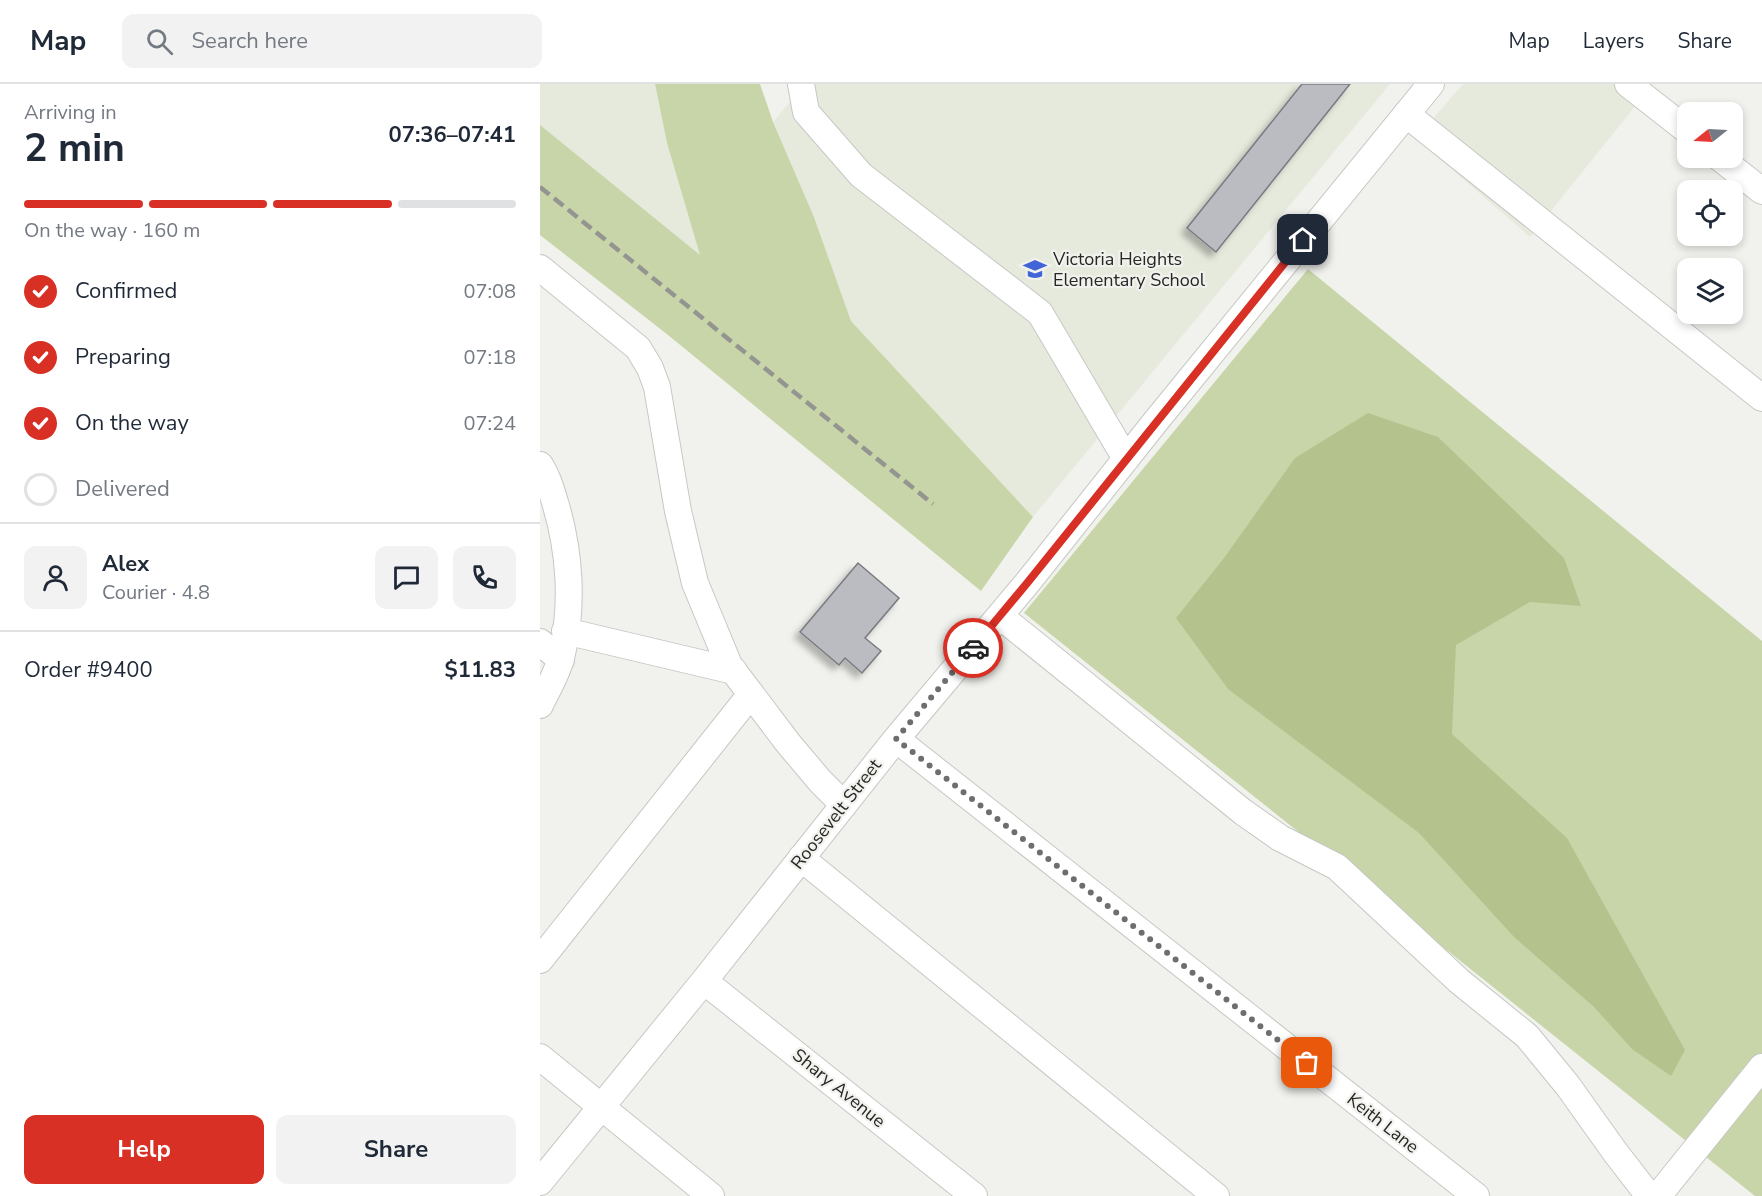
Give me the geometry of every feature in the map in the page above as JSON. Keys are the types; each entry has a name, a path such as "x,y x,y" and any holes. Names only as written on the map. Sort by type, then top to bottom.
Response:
{"street":[{"path":"801,84 806,112 861,175 1040,313 1126,459"},
{"name":"Roosevelt Street","path":"540,1182 704,981 896,739 1000,616 1431,84"},
{"path":"1628,84 1677,122"},
{"path":"1406,114 1762,398"},
{"path":"1733,168 1762,191"},
{"path":"540,268 638,348 650,368 657,387 678,511 695,583 729,665 814,773 844,804"},
{"path":"540,465 547,475 561,521 567,555 568,610 561,660 540,705"},
{"path":"1000,616 1243,812 1280,838 1338,867 1459,981 1527,1036 1568,1086 1649,1196"},
{"path":"565,631 734,671"},
{"path":"540,642 561,660"},
{"path":"540,960 751,694"},
{"name":"Keith Lane","path":"896,739 1476,1196"},
{"path":"801,858 1216,1196"},
{"name":"Shary Avenue","path":"704,981 974,1196"},
{"path":"540,1057 711,1196"},
{"path":"1658,1196 1762,1067"}],"shaded area":[{"path":"540,84 655,84 667,143 701,256 540,128"},
{"name":"Victoria Heights Elementary School","path":"805,84 1390,84 1033,517 851,321 814,217 773,122"},
{"path":"1463,84 1653,84 1530,237 1416,138"}],"green space":[{"path":"655,84 760,84 773,122 814,217 851,321 1033,517 981,591 668,335 540,235 540,125 700,255 667,143"},
{"path":"1308,269 1762,641 1762,1196 1755,1196 1024,613"},
{"path":"1368,413 1438,437 1564,558 1581,606 1530,602 1456,645 1452,734 1567,838 1685,1050 1671,1076 1632,1049 1594,1007 1515,938 1419,833 1228,689 1176,618 1224,558 1295,458"}],"building":[{"path":"1302,84 1350,84 1216,252 1187,228"},
{"path":"858,563 899,598 865,638 881,651 862,673 845,658 839,665 800,632"}],"railway":[{"path":"540,187 933,504"}],"way so far":[{"path":"973,648 896,739 1307,1063"}],"place":[{"name":"Victoria Heights Elementary School","path":"1035,269"}],"route":[{"path":"973,648 1303,240"}]}
